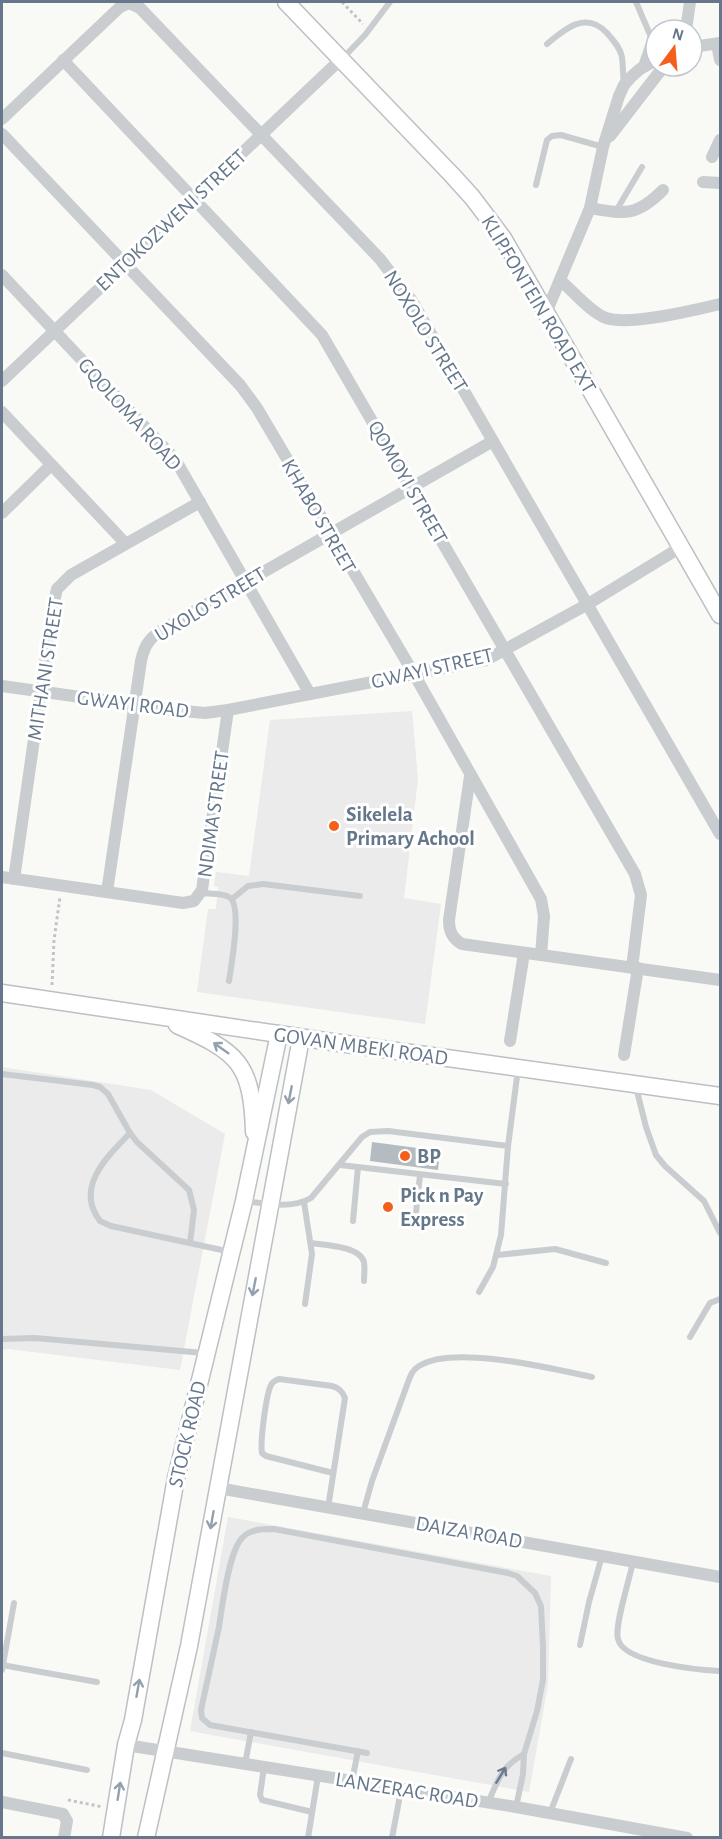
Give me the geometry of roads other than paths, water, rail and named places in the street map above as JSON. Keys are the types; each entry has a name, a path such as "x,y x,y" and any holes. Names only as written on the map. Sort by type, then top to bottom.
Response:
{"main road":[{"name":"KLIPFONTEIN ROAD EXT","path":"286,2 472,197 503,238 720,615"},
{"name":"GOVAN MBEKI ROAD","path":"2,993 301,1038 720,1096"},
{"path":"157,1016 204,1036 222,1047 241,1066 251,1096 254,1158"},
{"name":"STOCK ROAD","path":"111,1838 176,1478 254,1158 279,1034"},
{"name":"STOCK ROAD","path":"146,1838 189,1646 301,1038"}],"street":[{"path":"688,18 690,2"},
{"name":"NOXOLO STREET","path":"2,119 120,7 129,3 134,4 380,259 412,301 720,834"},
{"path":"704,46 719,44 720,60"},
{"name":"ENTOKOZWENI STREET","path":"2,381 341,59"},
{"name":"QOMOYI STREET","path":"63,60 322,335 635,874 641,895 624,1055"},
{"path":"546,313 590,208 603,147 624,85 644,67"},
{"path":"603,147 655,78"},
{"name":"KHABO STREET","path":"2,134 244,391 256,408 414,674 543,904 541,955"},
{"path":"712,157 720,140"},
{"path":"703,182 720,183"},
{"path":"590,208 615,212 639,210 663,190"},
{"name":"GQOLOMA ROAD","path":"2,275 175,459 310,694"},
{"path":"560,280 598,314 606,318 634,319 691,311 720,304"},
{"path":"2,412 125,543"},
{"name":"UXOLO STREET","path":"106,892 143,652 150,639 160,631 493,441"},
{"path":"2,513 51,465"},
{"name":"MITHANI STREET","path":"8,878 57,589 71,575 200,502"},
{"name":"GWAYI STREET","path":"228,710 486,660 588,604 681,547"},
{"name":"GWAYI ROAD","path":"2,686 194,712 228,710"},
{"name":"NDIMA STREET","path":"8,878 183,903 194,901 201,893 228,710"},
{"path":"470,776 449,920 451,934 456,941 462,944 720,980"},
{"path":"510,1041 524,952"},
{"name":"DAIZA ROAD","path":"218,1488 720,1577"},
{"name":"LANZERAC ROAD","path":"126,1745 516,1807 687,1838"},
{"path":"2,1802 63,1814 67,1821 64,1838"}],"lane":[{"path":"341,59 369,30 390,2"},
{"path":"636,2 651,37 640,69"},
{"path":"547,44 583,22 594,23 619,49 624,85"},
{"path":"536,185 548,140 552,135 561,135 603,147"},
{"path":"615,212 642,168"},
{"path":"232,899 248,886 263,884 360,896"},
{"path":"201,893 228,897 232,899 236,909 229,981"},
{"path":"479,1292 493,1267 501,1235 508,1146 518,1069"},
{"path":"2,1074 100,1087 108,1094 130,1133 154,1159 189,1190 194,1210 190,1243"},
{"path":"635,1084 656,1155 704,1201 720,1233"},
{"path":"244,1201 269,1204 304,1202 316,1194 362,1137 370,1132 508,1146"},
{"path":"130,1133 95,1172 92,1196 96,1216 100,1221 111,1226 232,1252"},
{"path":"340,1165 506,1184"},
{"path":"353,1221 358,1167"},
{"path":"415,1222 420,1174"},
{"path":"304,1202 312,1265 305,1304"},
{"path":"311,1243 346,1248 356,1252 364,1262 364,1281"},
{"path":"497,1255 555,1249 566,1250 606,1263"},
{"path":"690,1337 710,1303 720,1299"},
{"path":"2,1339 35,1338 206,1354"},
{"path":"363,1514 372,1481 407,1384 412,1372 418,1366 426,1362 446,1359 483,1357 532,1364 592,1377"},
{"path":"328,1508 345,1398 343,1393 339,1388 332,1386 279,1379 275,1381 270,1389 261,1440 262,1453 266,1456 333,1473"},
{"path":"367,1753 207,1723 202,1718 201,1710 226,1582 236,1547 241,1538 247,1534 263,1529 274,1529 508,1573 517,1576 535,1593 541,1606 543,1680 537,1711 524,1754 523,1774 516,1807"},
{"path":"580,1645 602,1556"},
{"path":"633,1561 617,1636 618,1642 631,1654 639,1657 686,1668 720,1671"},
{"path":"14,1603 2,1667 97,1682"},
{"path":"245,1764 251,1732"},
{"path":"352,1781 358,1751"},
{"path":"2,1753 87,1770"},
{"path":"488,1803 510,1762 524,1754"},
{"path":"550,1814 571,1759"},
{"path":"264,1767 260,1794 262,1800 312,1812"},
{"path":"308,1838 318,1776"},
{"path":"392,1838 401,1790"}],"place":[{"name":"Sikelela Primary Achool","path":"334,826"},
{"name":"BP","path":"405,1156"},
{"name":"Pick n Pay Express","path":"388,1207"}]}
